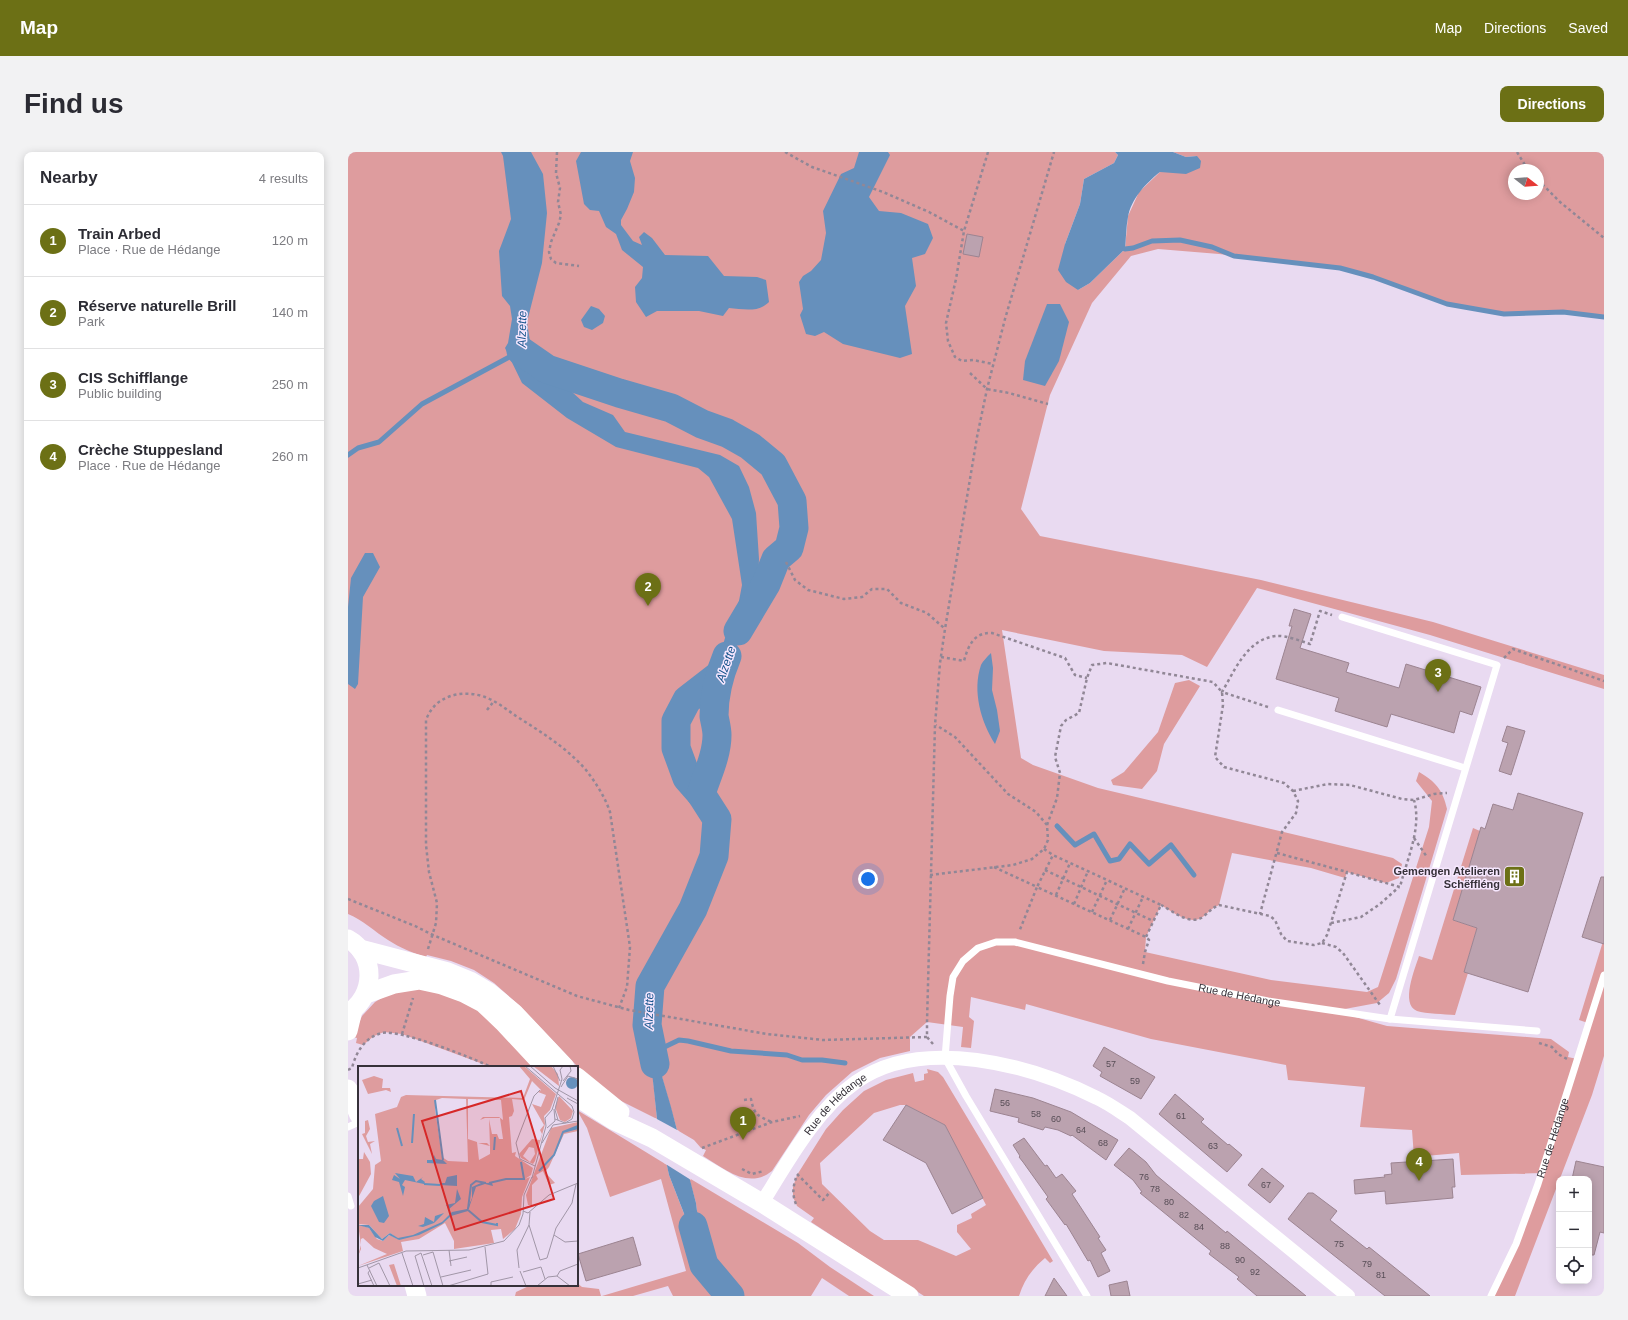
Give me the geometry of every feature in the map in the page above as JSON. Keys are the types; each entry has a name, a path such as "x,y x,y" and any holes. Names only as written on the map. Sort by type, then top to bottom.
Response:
{"main road":[{"path":"348,1032 351,1012 361,1002 366,994 369,982 369,971 366,959 354,944"},
{"path":"354,944 448,972 470,981 490,993 514,1013 564,1066"},
{"path":"366,994 394,984 419,980 442,985 464,993 483,1003 544,1066"},
{"path":"578,1078 652,1138"},
{"path":"348,1090 358,1113"},
{"path":"578,1098 613,1120 652,1138 701,1157 762,1203 909,1296"},
{"path":"852,1260 900,1296"},
{"path":"414,1286 417,1296"}],"street":[{"name":"Rue de Hédange","path":"762,1203 817,1119 833,1101 857,1081 884,1067 905,1062 945,1058 987,1061 1022,1069 1060,1081 1098,1098 1130,1118 1348,1296"}],"lane":[{"path":"1342,617 1497,665 1457,793 1390,1019"},
{"path":"1278,710 1465,768"},
{"name":"Rue de Hédange","path":"945,1058 953,977 963,961 978,948 996,942 1015,942 1143,975 1268,1002 1390,1019 1537,1031"},
{"name":"Rue de Hédange","path":"1491,1296 1516,1244 1538,1184 1604,975"},
{"path":"945,1058 966,1096 1087,1296"},
{"path":"348,1127 358,1122"},
{"path":"348,1196 351,1206"}],"path":[{"path":"557,152 556,173 560,188 558,202 561,215 549,252 551,259 556,263 579,266"},
{"path":"785,152 812,167 883,192 929,212 964,231"},
{"path":"988,152 964,231 956,279 946,323 948,341 955,357 962,361 973,360 993,364"},
{"path":"348,899 415,926 433,936 577,996 619,1008 690,1022 766,1034 824,1040 927,1037 930,874 936,725 941,658 945,629 977,437 987,390 993,364 1054,152"},
{"path":"1516,152 1524,164"},
{"path":"1544,186 1560,202 1604,238"},
{"path":"970,373 987,390 1009,393 1048,404"},
{"path":"786,562 796,580 808,590 844,600 862,597 872,589 887,589 901,603 927,614 945,629"},
{"path":"1260,914 1282,832 1296,813 1298,801 1293,791 1284,783 1224,767 1215,757 1223,705 1222,692 1251,646 1267,638 1277,636 1310,644 1320,611 1342,617"},
{"path":"941,658 964,661 968,647 973,640 986,632 992,632 1065,658 1075,675 1087,678"},
{"path":"1497,665 1513,649 1604,681"},
{"path":"930,874 1014,864 1032,859 1044,849 1048,840 1047,825 1058,792 1060,773 1055,757 1061,726 1066,720 1079,713 1087,678 1092,665 1107,663 1213,682 1222,692 1278,710"},
{"path":"433,936 436,923 437,903 429,872 426,845 426,720 433,706 445,698 471,694 486,697 494,701 562,747 586,770 606,798 610,812 630,947 627,987 619,1008"},
{"path":"487,710 494,701"},
{"path":"936,725 954,737 1008,794 1036,812 1047,825"},
{"path":"1293,791 1328,784 1350,785 1402,799 1414,800 1434,794 1457,793"},
{"path":"1331,923 1361,917 1380,904 1400,887 1417,824 1417,812 1414,800"},
{"path":"1414,838 1435,868"},
{"path":"1044,849 1053,855 1161,905 1187,919 1194,921 1199,920 1213,907 1219,905 1270,916 1275,920 1281,934 1288,941 1314,945 1322,942 1327,935 1347,872"},
{"path":"1277,853 1400,887"},
{"path":"1015,942 1037,887 1053,855"},
{"path":"1056,895 1070,863"},
{"path":"992,866 1146,937 1149,940 1145,952 1143,975"},
{"path":"1045,870 1153,921"},
{"path":"1074,904 1088,871"},
{"path":"1092,912 1106,880"},
{"path":"1110,921 1125,888"},
{"path":"1128,929 1143,897"},
{"path":"1146,937 1161,905"},
{"path":"1322,942 1336,947 1343,953 1390,1019"},
{"path":"348,1070 352,1068 356,1055 363,1045 374,1036 384,1032 402,1034 489,1066"},
{"path":"744,1100 751,1099 753,1109 759,1117 772,1122"},
{"path":"701,1157 701,1148 772,1122 809,1115 817,1119"},
{"path":"736,1167 752,1174 767,1170 778,1161 798,1175 823,1200 830,1192"},
{"path":"797,1206 793,1197 793,1192 801,1169"}],"shaded area":[{"path":"348,152 1115,152 1118,155 1114,163 1084,179 1080,204 1065,244 1078,290 1090,283 1125,249 1128,216 1139,192 1160,172 1171,172 1197,156 1186,157 1173,152 1604,152 1604,317 1563,312 1504,314 1447,304 1373,277 1340,268 1219,254 1158,249 1131,256 1092,303 1050,395 1021,509 1040,536 1261,580 1433,622 1604,675 1604,689 1430,635 1257,588 1207,667 1182,655 1104,651 1002,630 1021,758 1033,765 1098,788 1393,858 1402,864 1399,878 1386,883 1347,872 1345,878 1311,868 1232,853 1219,905 1199,919 1193,920 1182,917 1161,905 1146,937 1145,952 1271,980 1367,992 1378,987 1429,827 1432,801 1416,781 1419,772 1430,779 1438,787 1441,791 1447,809 1396,979 1389,993 1377,1003 1334,1011 1387,1026 1551,1039 1569,1052 1568,1057 1577,1059 1588,1023 1579,1020 1604,938 1604,1056 1592,1095 1561,1176 1556,1176 1556,1189 1515,1296 1491,1296 1542,1173 1461,1175 1459,1153 1414,1157 1412,1130 1360,1127 1365,1087 1288,1080 1286,1065 1151,1039 1026,1004 1025,1010 971,997 969,1017 974,1021 971,1048 961,1047 963,1027 927,1022 910,1037 910,1051 880,1058 852,1072 826,1095 809,1115 772,1171 763,1176 745,1178 737,1176 703,1156 706,1150 701,1148 694,1140 677,1130 648,1028 657,1119 615,1098 576,1065 520,1006 494,983 474,970 451,961 427,955 426,957 411,952 383,937 359,919 348,914"},
{"path":"1189,680 1200,686 1164,744 1157,771 1142,789 1113,785 1111,780 1124,772 1158,732 1175,683"},
{"path":"1473,828 1480,831 1453,920 1477,928 1464,972 1468,973 1455,1015 1417,1011 1412,1007 1409,994 1415,969 1419,956 1432,960"},
{"path":"417,985 481,1009 539,1066 488,1066 402,1034 384,1032 374,1036 363,1045 356,1043 357,1038 353,1037 362,1016 375,1002 395,990"},
{"path":"927,1069 938,1072 943,1077 1053,1261 1050,1263 1045,1258 1036,1266 1026,1280 1019,1296 924,1296 811,1222 814,1218 797,1206 793,1197 793,1187 797,1175 826,1129 843,1110 864,1091 886,1080 913,1073 915,1082 924,1080 924,1074 928,1073","holes":["900,1105 906,1105 945,1125 986,1205 971,1214 972,1218 957,1225 957,1232 971,1249 956,1256 918,1240 884,1240 870,1231 822,1184 820,1163 874,1113"]},
{"path":"578,1111 667,1165 669,1175 703,1263 696,1203 689,1178 798,1243 830,1267 874,1296 849,1296 822,1278 811,1296 673,1296 668,1286 633,1296 602,1296 686,1271 661,1179 610,1197 587,1128"},
{"path":"578,1284 582,1287 599,1289 601,1296 515,1296 516,1292 529,1286 578,1286"}],"water":[{"path":"501,152 531,152 543,174 547,213 542,263 527,322 531,348 547,369 583,402 613,415 625,432 720,455 739,466 749,487 756,513 759,559 758,583 750,612 737,642 736,653 717,694 687,700 715,672 725,638 735,622 742,585 732,519 709,477 698,468 616,447 567,418 522,383 505,348 508,343 512,319 510,306 502,296 499,251 511,219 503,156"},
{"path":"581,152 633,152 630,161 635,178 634,192 621,220 621,225 633,241 642,245 639,237 644,232 652,238 665,255 708,256 724,276 757,277 766,280 769,302 760,308 755,309 729,308 723,316 699,311 657,311 646,317 636,302 635,287 642,278 643,267 622,250 616,234 606,227 599,211 590,210 584,204 576,161"},
{"path":"859,152 888,152 890,155 869,197 879,211 901,213 928,224 933,238 925,254 912,258 916,286 905,306 912,354 900,358 843,344 824,332 815,336 806,334 800,315 803,309 799,282 803,276 811,271 821,260 826,233 823,211 841,174 854,168"},
{"path":"1115,152 1173,152 1186,157 1197,156 1201,161 1200,168 1186,174 1160,172 1150,181 1132,204 1128,217 1125,249 1090,283 1078,290 1066,282 1058,270 1065,244 1080,204 1084,179 1114,163 1118,155"},
{"path":"1047,304 1060,304 1069,322 1059,361 1045,386 1023,380 1025,361"},
{"path":"591,306 599,309 605,316 603,323 592,330 584,327 581,320"},
{"path":"365,553 373,553 380,567 363,597 358,684 355,689 348,684 348,607 351,578"},
{"path":"991,653 993,668 992,690 1000,731 995,744 982,716 979,706 977,685 981,665"},
{"path":"647,1025 671,1107 696,1203 704,1265 669,1175 657,1119"}],"pier":[{"path":"655,1118 679,1131 691,1180 664,1163"}],"building":[{"path":"967,234 983,237 979,257 963,254"},
{"path":"1294,609 1311,614 1300,648 1349,663 1346,672 1399,688 1406,664 1481,687 1472,715 1460,711 1454,733 1391,714 1387,727 1335,711 1339,698 1276,679 1292,626 1289,626"},
{"path":"1507,726 1525,731 1511,775 1499,771 1508,743 1502,741"},
{"name":"Gemengen Atelieren Schëffléng","path":"1518,793 1583,813 1528,992 1464,972 1477,928 1453,920 1481,827 1485,829 1493,804 1513,810"},
{"path":"1601,877 1604,877 1604,944 1582,937"},
{"path":"1104,1047 1155,1077 1141,1099 1100,1076 1102,1072 1093,1066"},
{"path":"995,1089 1033,1098 1071,1112 1118,1140 1106,1160 1072,1135 1071,1136 1058,1130 1045,1127 1043,1130 1018,1122 1019,1118 990,1111"},
{"path":"1175,1094 1204,1119 1201,1122 1242,1155 1227,1172 1159,1114"},
{"path":"906,1105 945,1125 983,1198 952,1214 926,1163 883,1140"},
{"path":"1024,1138 1056,1178 1062,1174 1076,1191 1072,1194 1100,1237 1098,1238 1106,1250 1101,1253 1110,1271 1098,1277 1090,1260 1088,1261 1066,1224 1065,1225 1046,1199 1048,1197 1019,1157 1020,1156 1013,1145"},
{"path":"1129,1148 1146,1162 1156,1175 1306,1296 1257,1296 1237,1279 1239,1277 1209,1254 1211,1251 1140,1193 1142,1192 1133,1180 1114,1165"},
{"path":"1453,1159 1455,1187 1452,1187 1453,1198 1386,1204 1385,1191 1355,1194 1354,1180 1385,1177 1384,1175 1392,1174 1391,1163"},
{"path":"1576,1161 1604,1167 1604,1233 1600,1232 1594,1255 1592,1255 1592,1176 1573,1176"},
{"path":"1262,1168 1284,1186 1270,1203 1248,1185"},
{"path":"1308,1193 1313,1193 1337,1211 1330,1220 1367,1249 1369,1247 1430,1296 1385,1296 1288,1219"},
{"path":"633,1237 641,1265 586,1281 578,1254"},
{"path":"1054,1278 1067,1296 1045,1296"},
{"path":"1127,1281 1130,1296 1111,1296 1109,1285"}],"waterway":[{"path":"1125,249 1133,248 1152,241 1180,240 1212,247 1234,256 1340,268 1373,277 1447,304 1504,314 1563,312 1604,317"},
{"path":"521,351 547,369 619,393 671,408 702,424 727,433 750,446 773,465 792,501 794,528 789,548 776,559 766,584 738,631"},
{"path":"348,455 358,448 379,442 422,404 515,354"},
{"name":"Alzette","path":"655,1064 647,1025 650,986 693,909 714,856 717,819 701,794 717,742 714,716 715,701 719,678 727,656"},
{"path":"701,794 687,778 676,748 676,721 687,700 718,676"},
{"path":"1057,826 1075,845 1094,834 1110,861 1119,859 1130,844 1149,864 1171,845 1194,875"},
{"path":"652,1053 679,1040 731,1051 787,1055 802,1060 822,1060 845,1063"},
{"name":"Alzette","path":"693,1226 704,1265 730,1296"}],"place":[{"name":"Réserve naturelle Brill","path":"648,606"},
{"name":"CIS Schifflange","path":"1438,692"},
{"name":"Gemengen Atelieren Schëffléng","path":"1515,877"},
{"name":"Train Arbed","path":"743,1140"},
{"name":"Crèche Stuppesland","path":"1419,1181"}]}
